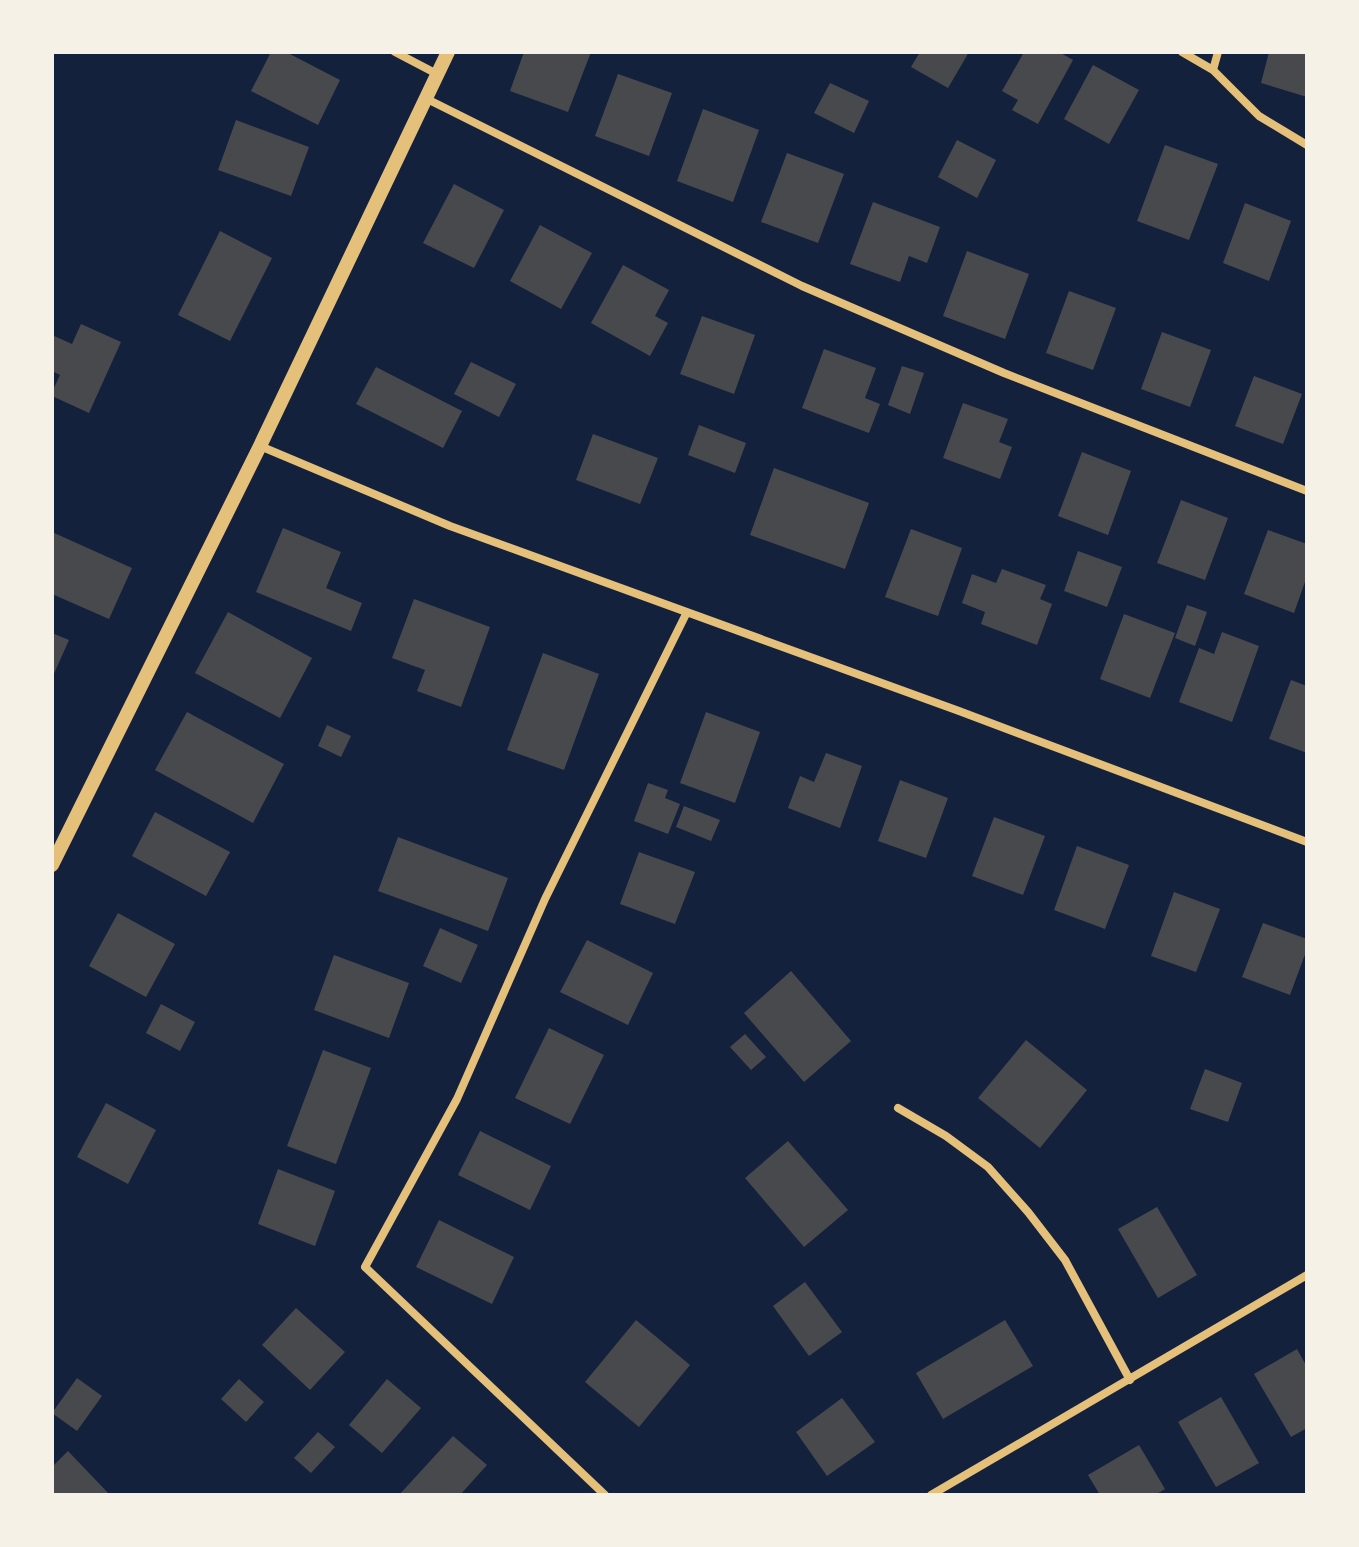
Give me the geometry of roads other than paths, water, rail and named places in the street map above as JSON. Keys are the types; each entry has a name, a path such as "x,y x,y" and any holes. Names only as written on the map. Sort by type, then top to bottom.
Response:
{"street":[{"path":"395,52 437,74"},
{"path":"52,865 260,446 448,52"},
{"path":"1182,52 1213,70 1259,116 1307,145"},
{"path":"1213,70 1218,52"},
{"path":"425,98 802,286 1004,373 1307,491"},
{"path":"260,446 450,526 959,711 1307,842"},
{"path":"605,1495 365,1267 457,1099 545,899 687,612"},
{"path":"898,1108 946,1136 988,1167 1028,1212 1065,1260 1130,1380"},
{"path":"931,1495 1307,1275"}]}
